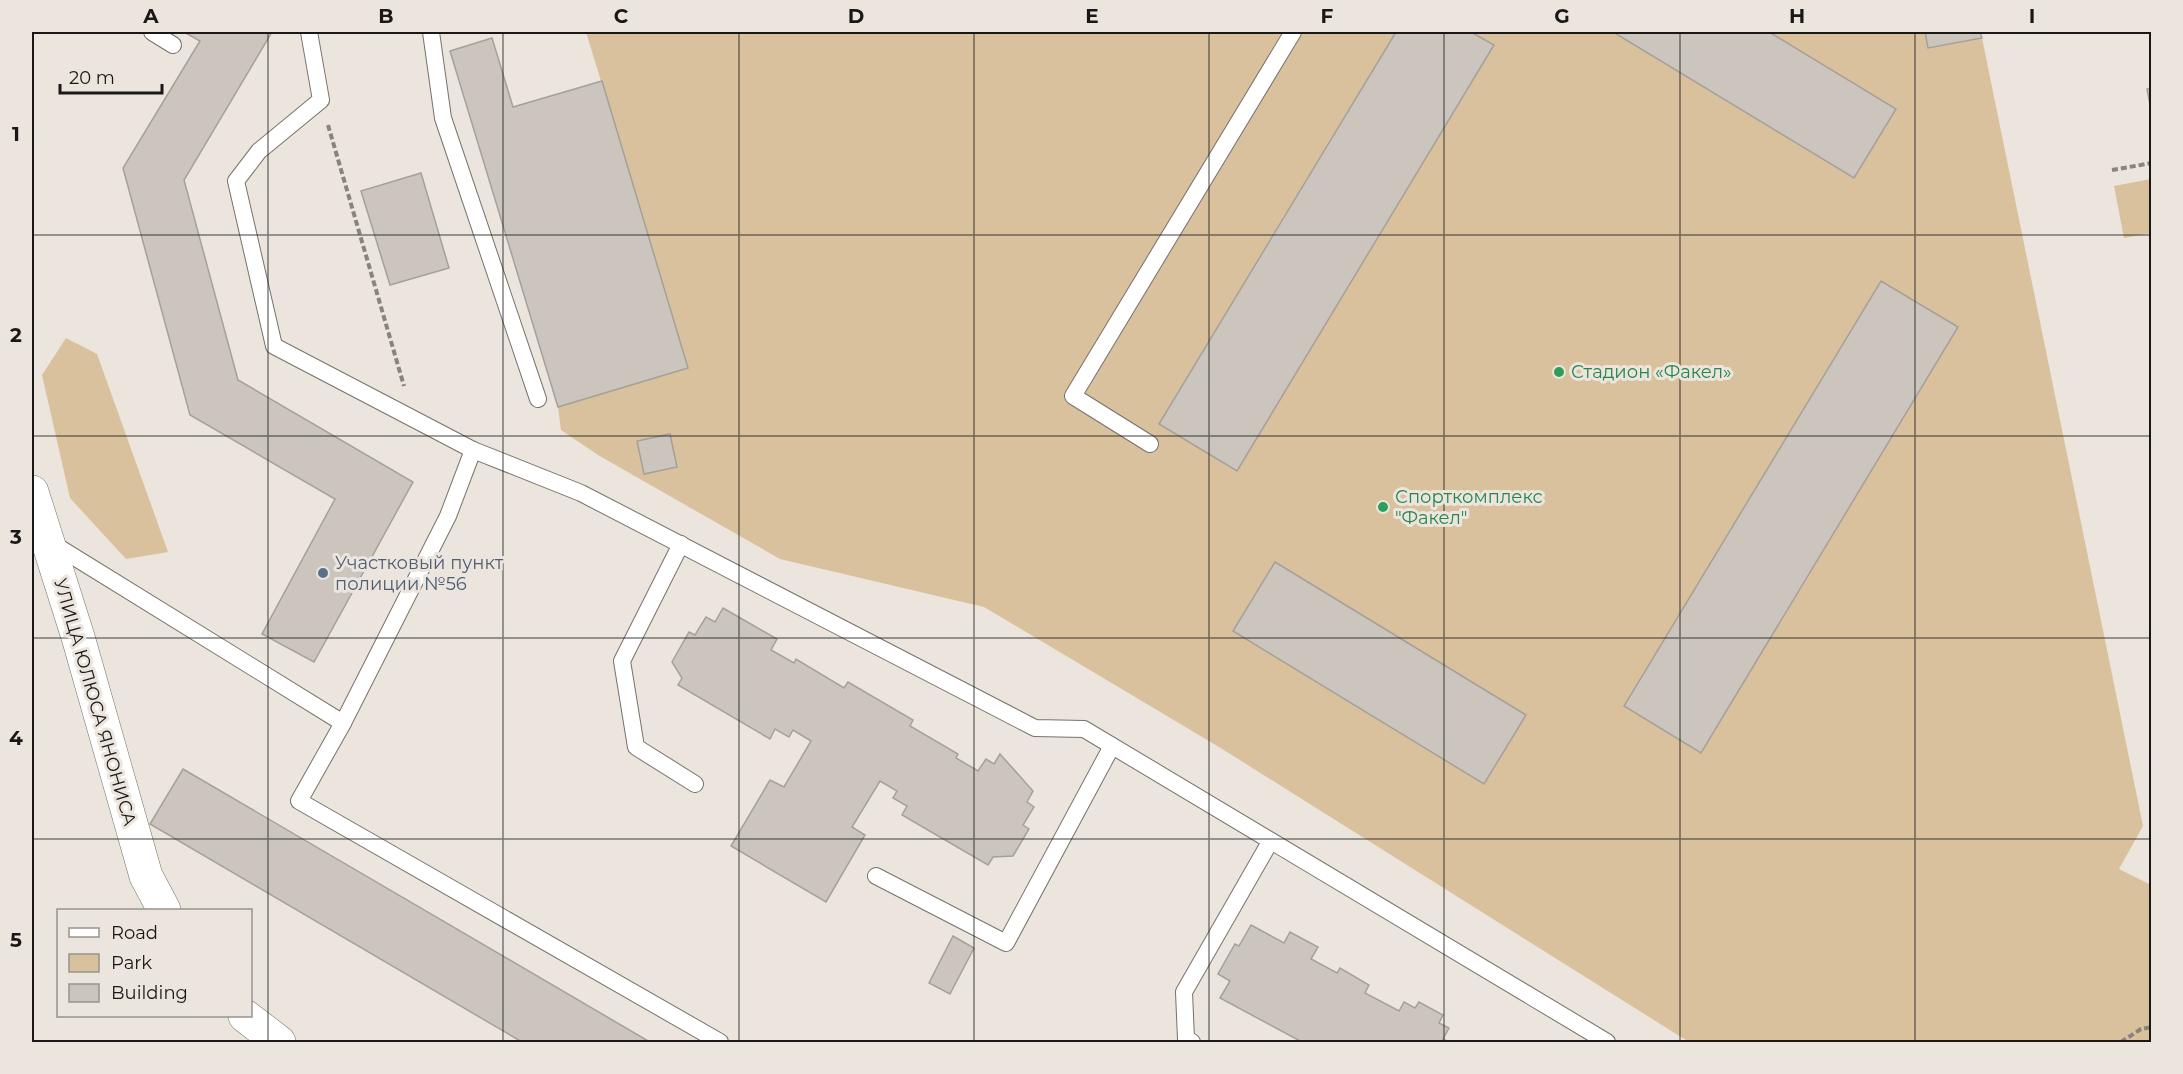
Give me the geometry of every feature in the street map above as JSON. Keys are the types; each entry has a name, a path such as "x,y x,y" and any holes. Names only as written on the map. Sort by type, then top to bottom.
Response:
{"street":[{"name":"УЛИЦА ЮЛЮСА ЯНОНИСА","path":"32,496 78,637 146,876 163,909"},
{"path":"246,1017 279,1042"}],"lane":[{"path":"152,32 173,45"},
{"path":"309,32 321,100 259,152 236,181 274,346 472,450 581,493 1035,728 1084,729 1607,1042"},
{"path":"430,32 443,118 538,399"},
{"path":"1149,444 1073,396 1293,32"},
{"path":"472,450 448,516 343,723 299,801 720,1042"},
{"path":"46,540 343,723"},
{"path":"681,544 622,661 636,747 694,784"},
{"path":"876,876 1006,943 1112,746"},
{"path":"1192,1042 1186,1039 1184,992 1270,842"}],"path":[{"path":"321,100 415,421"},
{"path":"2112,170 2151,163"},
{"path":"2121,1042 2141,1029 2151,1027"}],"green space":[{"name":"Спорткомплекс \"Факел\"","path":"586,32 1925,32 1928,47 1982,38 2143,826 2119,869 2151,885 2151,1042 1689,1042 1219,747 984,607 780,559 598,455 561,430 558,407 688,367"},
{"path":"2151,179 2151,233 2124,238 2114,186"},
{"path":"66,338 97,354 168,552 126,559 70,498 42,375"}],"building":[{"path":"184,32 272,32 184,180 238,380 413,482 314,662 262,634 335,499 190,415 123,168 200,41"},
{"path":"1396,32 1471,32 1494,45 1237,471 1159,424"},
{"path":"1613,32 1769,32 1896,109 1854,178"},
{"path":"1925,32 1980,32 1982,38 1928,48"},
{"path":"492,38 513,107 602,81 688,368 558,407 450,51"},
{"path":"2152,88 2152,115 2147,89"},
{"path":"421,173 449,268 390,285 361,191"},
{"path":"1881,281 1958,327 1701,753 1624,706"},
{"path":"670,434 677,467 644,474 637,441"},
{"path":"1275,562 1526,715 1484,784 1233,631"},
{"path":"723,608 777,639 771,650 794,663 796,659 844,688 848,682 913,720 910,726 958,754 956,758 978,771 986,759 994,764 1000,754 1033,791 1027,802 1034,807 1023,825 1029,829 1013,856 993,857 988,865 902,815 907,806 893,798 897,791 880,781 852,827 865,835 826,902 731,846 770,780 784,787 811,741 793,730 789,737 775,729 770,739 678,685 682,678 672,662 689,632 695,635 706,617 715,622"},
{"path":"183,769 650,1042 522,1042 150,824"},
{"path":"1251,925 1284,943 1290,932 1318,947 1311,959 1337,973 1340,968 1369,985 1365,993 1399,1011 1404,1002 1415,1008 1419,1002 1443,1015 1439,1023 1449,1028 1443,1039 1449,1042 1302,1042 1220,998 1230,981 1218,974 1235,944 1239,946"},
{"path":"953,936 974,948 950,994 929,983"}],"place":[{"name":"Стадион «Факел»","path":"1559,372"},
{"name":"Спорткомплекс \"Факел\"","path":"1383,507"},
{"name":"Участковый пункт полиции №56","path":"323,573"}]}
